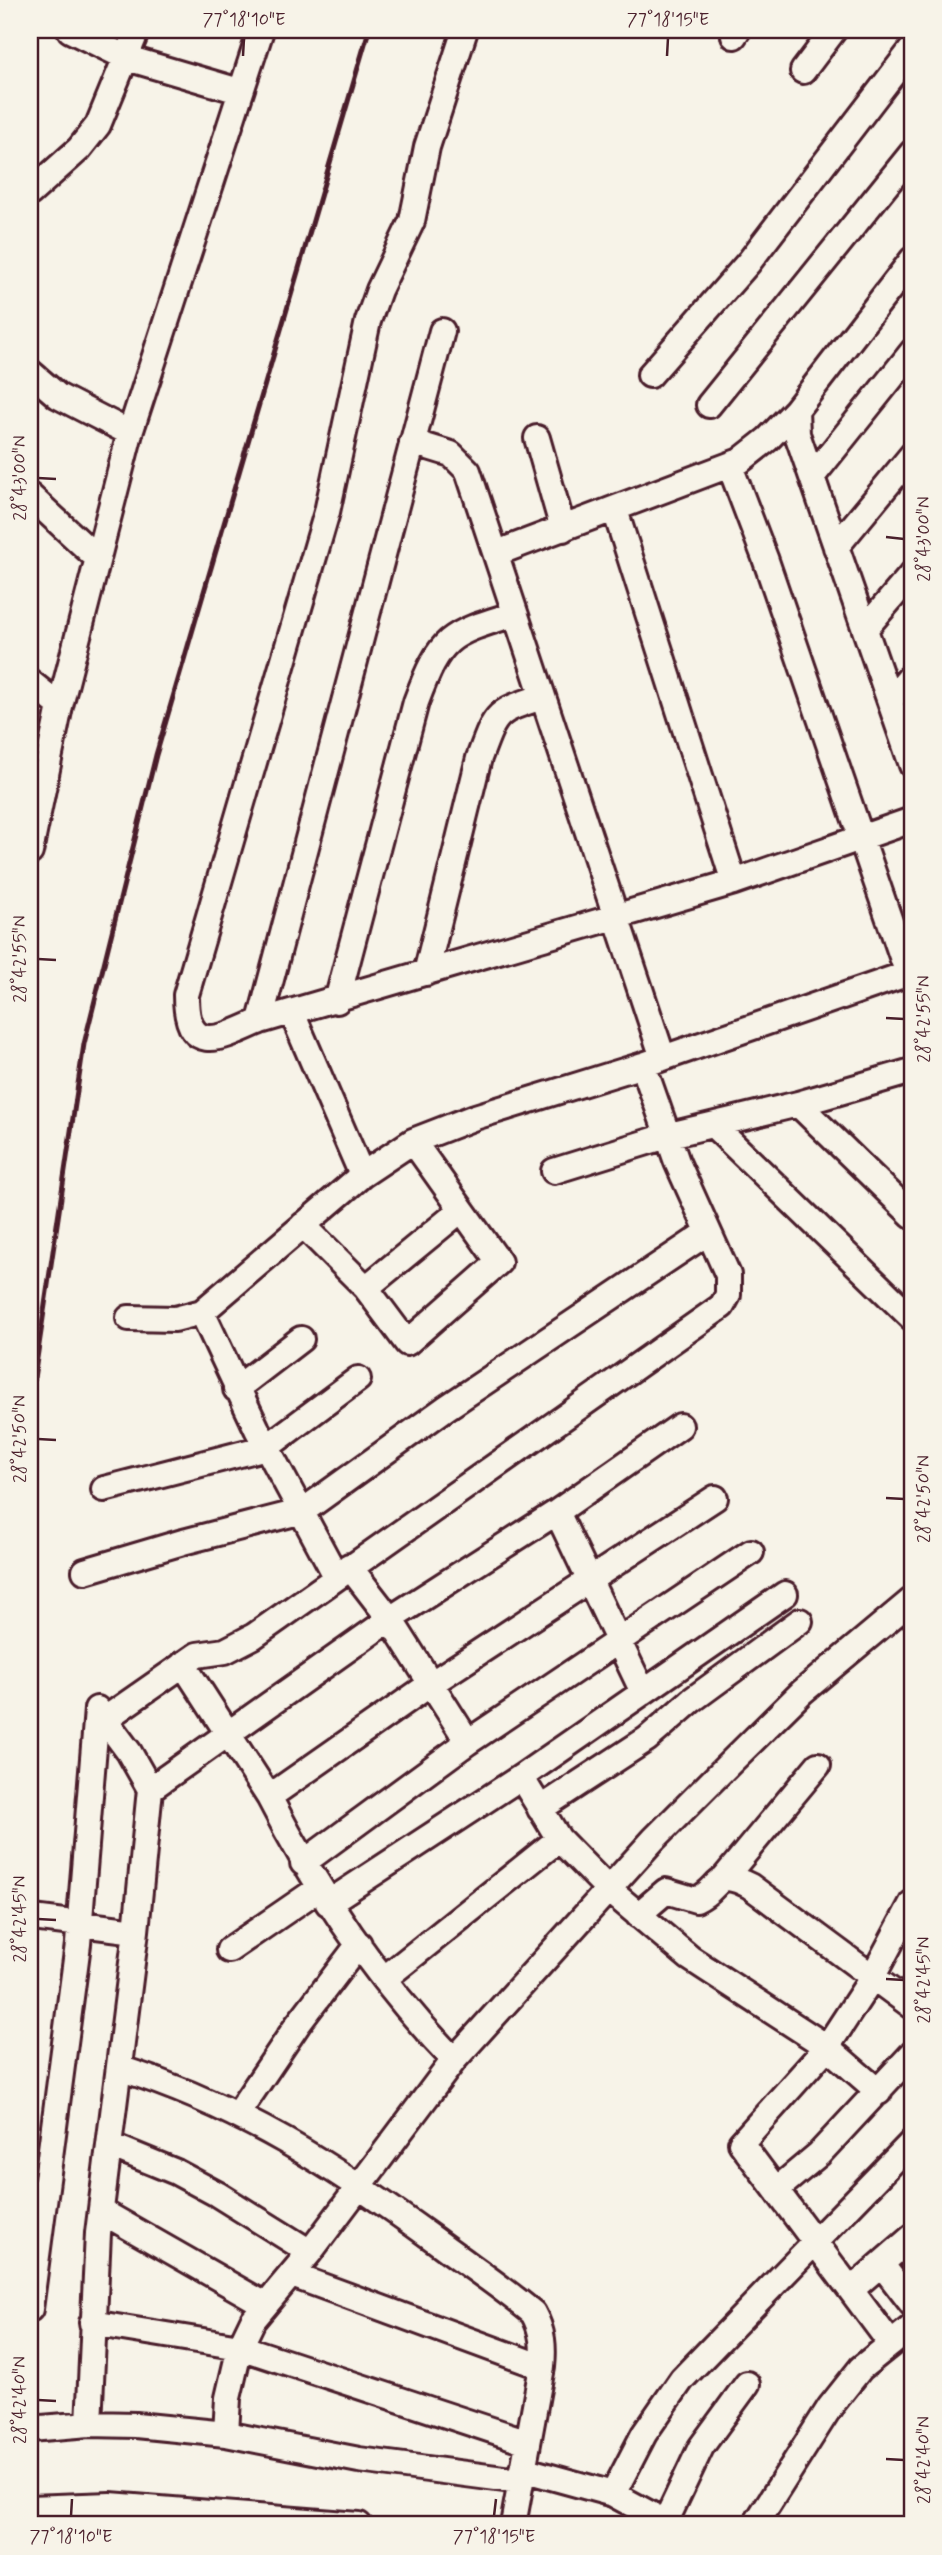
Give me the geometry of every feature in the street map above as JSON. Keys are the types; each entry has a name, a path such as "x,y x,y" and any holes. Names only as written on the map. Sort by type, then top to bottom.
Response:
{"street":[{"path":"70,30 127,58 239,92"},
{"path":"30,193 79,149 98,125 137,30"},
{"path":"30,852 38,762 60,706 96,557 130,433 261,30"},
{"path":"464,30 427,147 412,221 379,290 368,321 327,512 186,995 186,1015 192,1032 198,1037 211,1040 260,1021 337,1001 734,882 912,820"},
{"path":"803,71 834,30"},
{"path":"650,376 750,262 912,49"},
{"path":"709,405 912,153"},
{"path":"497,553 730,466 768,439 796,410 912,260"},
{"path":"260,1021 442,331"},
{"path":"811,477 912,352"},
{"path":"30,372 58,396 130,433"},
{"path":"796,410 797,434 811,477 912,765"},
{"path":"537,438 563,529"},
{"path":"105,1719 197,1655 239,1646 722,1306 729,1295 728,1275 707,1233 670,1135 615,919 472,481 459,459 442,450 412,442"},
{"path":"836,547 912,455"},
{"path":"129,1318 158,1320 202,1312 219,1301 362,1175 413,1141 475,1117 653,1061 910,973 765,558 730,466"},
{"path":"30,496 96,557"},
{"path":"615,510 734,882"},
{"path":"865,629 912,574"},
{"path":"337,1001 416,702 428,669 437,652 450,637 515,614"},
{"path":"890,701 912,675"},
{"path":"30,681 60,706"},
{"path":"426,973 479,758 492,724 500,712 542,697"},
{"path":"292,1013 362,1175"},
{"path":"554,1171 670,1135 798,1104 912,1071"},
{"path":"798,1104 912,1215"},
{"path":"713,1125 912,1318"},
{"path":"303,1225 366,1288 407,1343 499,1262 413,1141"},
{"path":"366,1288 461,1210"},
{"path":"85,1572 183,1542 303,1511 446,1408 707,1233"},
{"path":"202,1312 236,1389 303,1511 343,1571 390,1619 468,1742"},
{"path":"236,1389 301,1339"},
{"path":"104,1489 267,1447 358,1379"},
{"path":"150,1789 390,1619 556,1512 680,1426"},
{"path":"269,1797 432,1683 715,1498"},
{"path":"556,1512 642,1690"},
{"path":"303,1863 468,1742 751,1552"},
{"path":"229,1950 521,1777 642,1690 785,1594"},
{"path":"226,2434 228,2398 240,2347 264,2304 310,2252 454,2060 608,1889 802,1692 912,1600"},
{"path":"540,1810 647,1740 692,1700 800,1622"},
{"path":"183,1664 269,1797 323,1896 422,2028 454,2060"},
{"path":"30,2309 80,1923 97,1709 150,1789 136,1931 101,2211 89,2424"},
{"path":"638,1914 666,1891 696,1900 725,1877 818,1765"},
{"path":"521,1777 559,1839 608,1889 711,1973 827,2047 878,2092"},
{"path":"385,1978 559,1839"},
{"path":"725,1877 750,1886 912,2006"},
{"path":"891,2344 741,2143 827,2047 872,1978 912,1903"},
{"path":"33,1917 136,1931"},
{"path":"238,2113 298,2024 359,1944"},
{"path":"776,2190 819,2154 912,2054"},
{"path":"120,2068 161,2081 238,2113 359,2185 533,2313 540,2325 544,2345 542,2368 520,2475 513,2525"},
{"path":"613,2494 644,2434 682,2379 912,2142"},
{"path":"110,2145 197,2183 310,2252"},
{"path":"101,2211 264,2304"},
{"path":"851,2290 912,2237"},
{"path":"882,2265 912,2304"},
{"path":"292,2275 542,2368"},
{"path":"93,2323 240,2347 527,2442"},
{"path":"755,2525 830,2407 861,2368 912,2327"},
{"path":"30,2430 89,2424 136,2425 226,2434 359,2460 520,2475 613,2494 664,2524 701,2447 747,2384"},
{"path":"30,2508 110,2505 359,2525"}],"railway":[{"path":"30,1405 84,1044 156,755 369,30"}]}
